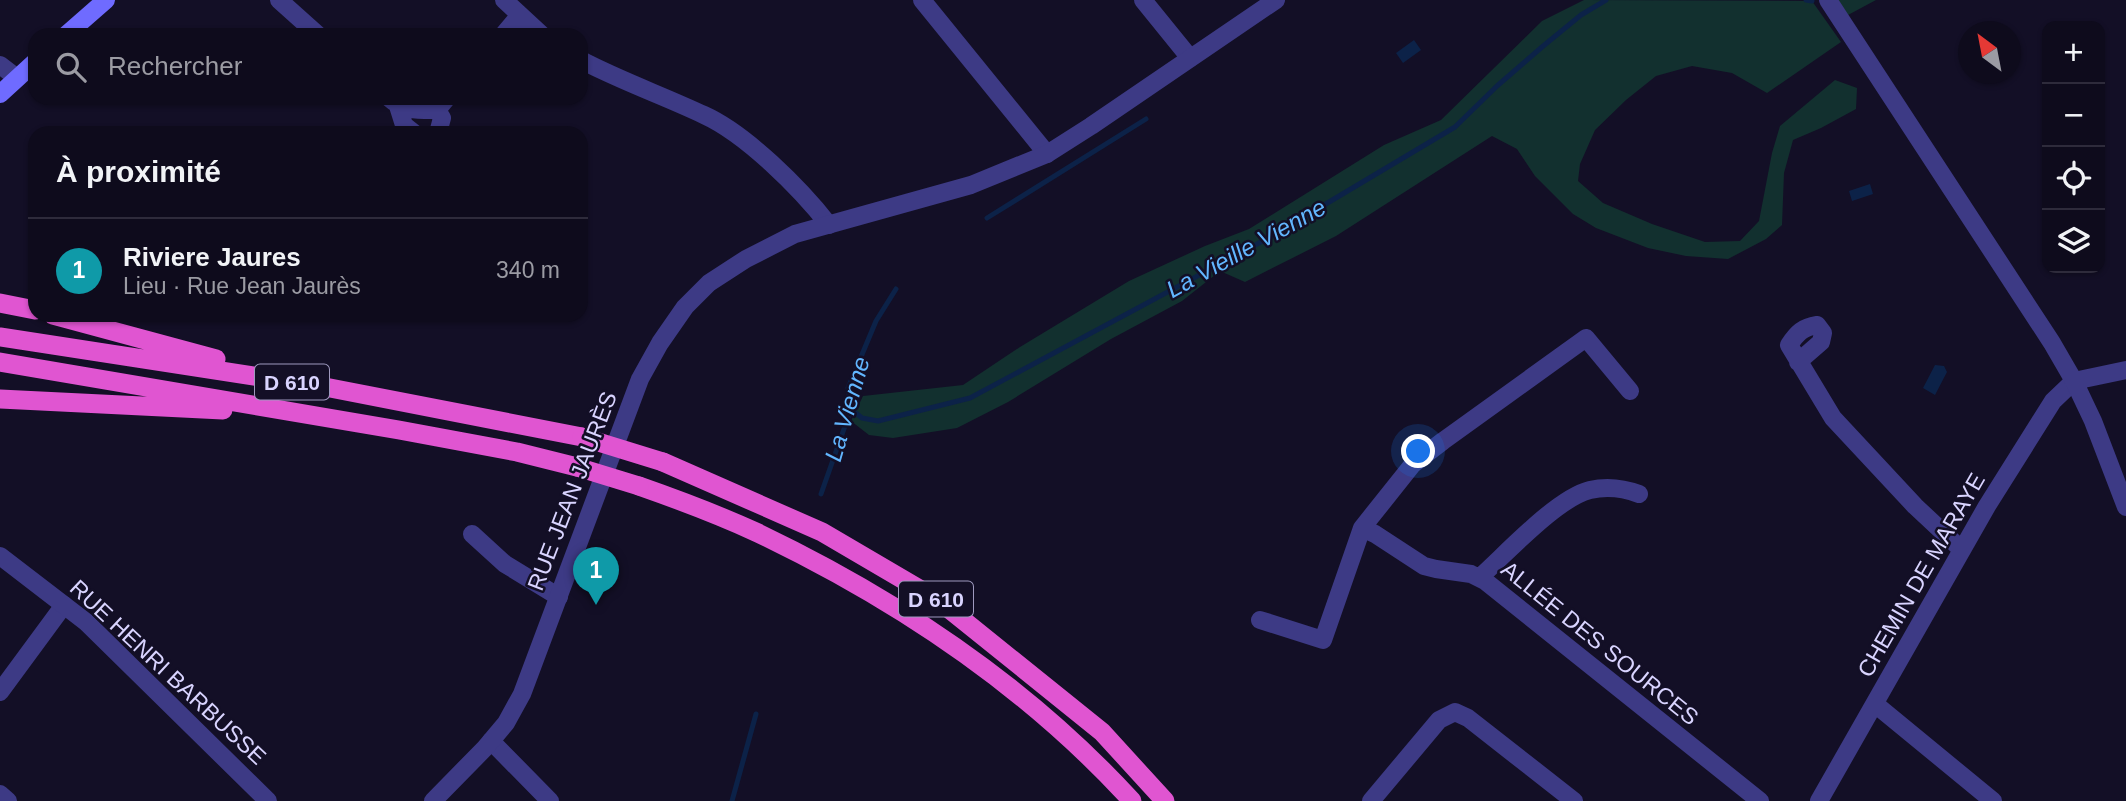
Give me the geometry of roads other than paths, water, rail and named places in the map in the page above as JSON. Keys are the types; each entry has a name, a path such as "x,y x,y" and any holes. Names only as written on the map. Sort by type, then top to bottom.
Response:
{"highway":[{"path":"0,303 28,309"},
{"path":"77,322 325,387"},
{"name":"D 610","path":"0,337 325,387 582,437 663,462 822,532 939,600 1102,732 1166,801"},
{"name":"D 610","path":"0,362 517,452 577,467 697,507 755,532 856,584 915,620 1025,701 1080,749 1132,801"},
{"path":"0,399 293,412"}],"main road":[{"path":"74,28 106,0"},
{"path":"0,94 28,68"}],"street":[{"path":"279,0 310,28"},
{"path":"504,0 534,28"},
{"path":"922,0 1047,153"},
{"path":"1143,0 1190,58"},
{"name":"RUE JEAN JAURÈS","path":"433,801 506,723 522,694 640,379 660,343 685,307 709,283 746,259 795,234 971,185 1047,153 1276,0"},
{"path":"1828,0 2074,381 2093,421 2126,507"},
{"path":"509,28 520,15"},
{"path":"588,64 707,116 733,132 761,153 829,225"},
{"path":"0,65 17,78"},
{"path":"394,105 405,126"},
{"path":"401,105 415,110 438,105"},
{"path":"440,126 442,105"},
{"path":"1260,620 1323,640 1362,528 1413,464 1586,338 1630,391"},
{"path":"1798,362 1833,418 1915,506 1962,550"},
{"path":"2074,381 2126,370"},
{"name":"CHEMIN DE MARAYE","path":"1819,801 1987,506 2053,401 2074,381"},
{"path":"1479,578 1568,500 1588,490 1605,488 1624,489 1639,494"},
{"name":"ALLÉE DES SOURCES","path":"1362,528 1424,566 1471,574 1485,581 1760,801"},
{"path":"472,534 505,564 559,597"},
{"name":"RUE HENRI BARBUSSE","path":"0,556 86,622 268,801"},
{"path":"0,692 64,605"},
{"path":"1875,704 1993,801"},
{"path":"1371,801 1439,720 1455,712 1468,718 1574,801"},
{"path":"491,741 550,801"},
{"path":"0,794 8,801"}],"water":[{"path":"1414,40 1421,50 1403,63 1396,53"},
{"path":"1870,184 1873,194 1852,201 1849,191"},
{"path":"1935,365 1944,366 1947,372 1935,395 1923,388"}],"waterway":[{"name":"La Vieille Vienne","path":"851,409 862,418 878,421 970,398 1272,236 1455,127 1542,47 1581,15 1606,0"},
{"name":"La Vieille Vienne","path":"1806,0 1812,1"},
{"name":"La Vienne","path":"987,218 1146,119"},
{"name":"La Vienne","path":"821,494 851,409 848,388 876,321 896,289"},
{"name":"La Vienne","path":"732,801 756,714"}],"place":[{"name":"Riviere Jaures","path":"596,605"}]}
